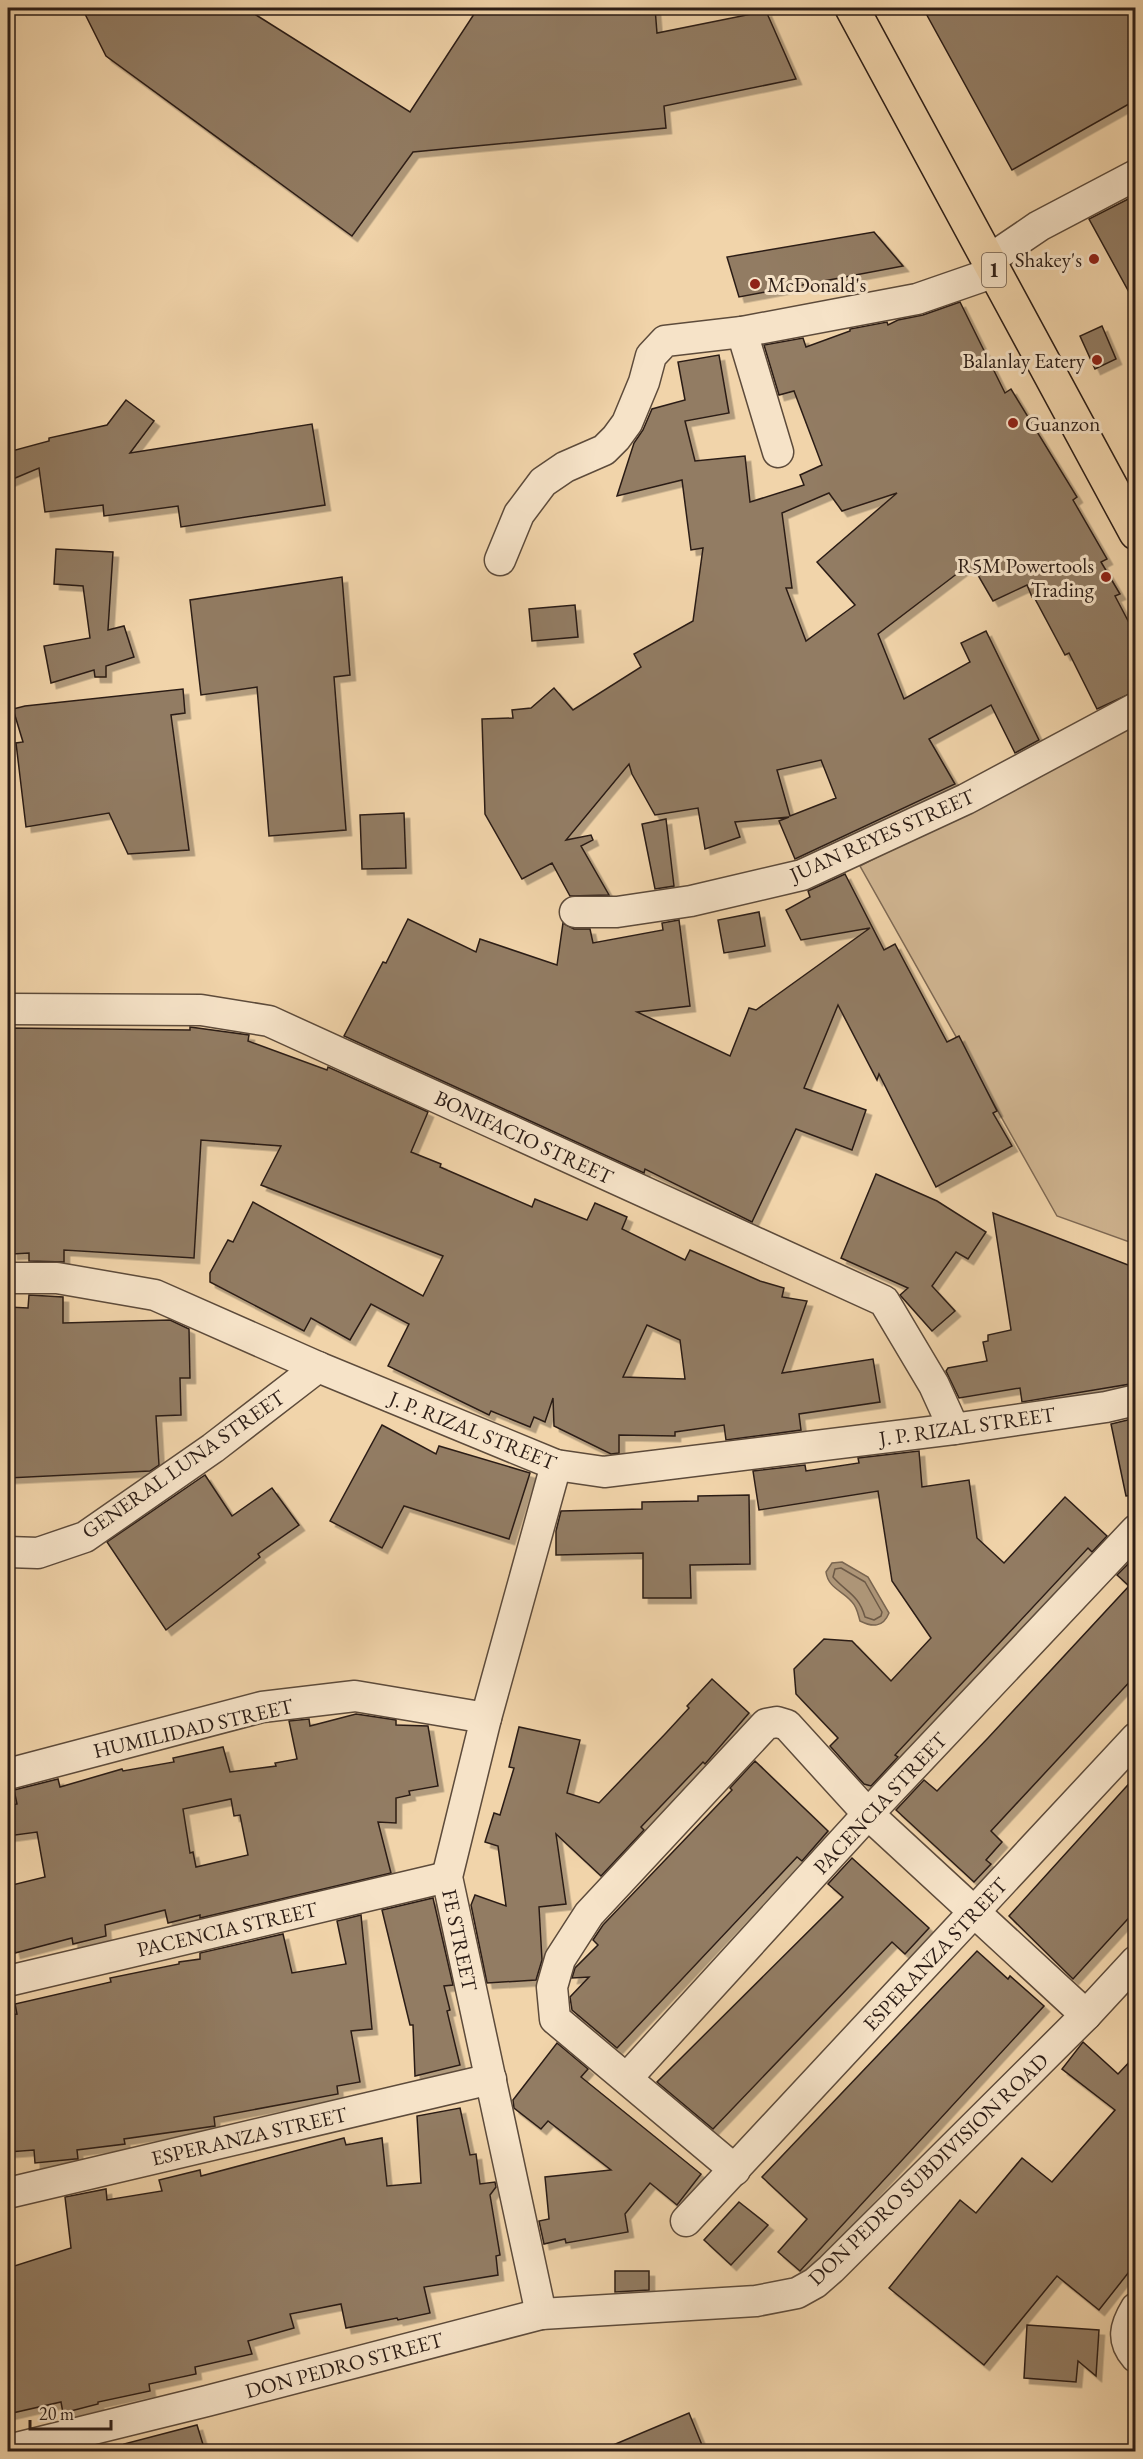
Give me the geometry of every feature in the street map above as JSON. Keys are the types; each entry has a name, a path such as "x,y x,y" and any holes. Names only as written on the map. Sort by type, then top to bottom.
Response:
{"highway":[{"name":"1","path":"852,8 1136,533"}],"street":[{"path":"500,560 519,514 543,482 565,467 604,450 616,438 627,423 655,350 665,341 742,332 917,299 992,266 1039,226 1136,175"},
{"path":"742,332 778,452"},
{"name":"JUAN REYES STREET","path":"575,912 617,912 691,901 802,875 966,799 1136,708"},
{"name":"BONIFACIO STREET","path":"8,1009 201,1010 269,1021 884,1301 934,1385 954,1429"},
{"name":"J. P. RIZAL STREET","path":"8,1278 57,1278 155,1295 318,1367 556,1465 604,1472 954,1429 1106,1407 1136,1400"},
{"name":"GENERAL LUNA STREET","path":"8,1551 38,1553 85,1537 213,1448 318,1367"},
{"name":"FE STREET","path":"541,2314 447,1877 486,1718 556,1465"},
{"name":"PACENCIA STREET","path":"627,2078 868,1814 1136,1530"},
{"name":"HUMILIDAD STREET","path":"8,1774 262,1707 355,1696 486,1718"},
{"path":"735,2169 555,2019 552,1987 560,1959 589,1914 766,1724 777,1722 788,1725 868,1814 1086,2015"},
{"name":"ESPERANZA STREET","path":"686,2221 1136,1738"},
{"name":"PACENCIA STREET","path":"8,1981 447,1877"},
{"name":"DON PEDRO SUBDIVISION ROAD","path":"541,2314 756,2301 797,2293 815,2283 1086,2015 1136,1961"},
{"name":"ESPERANZA STREET","path":"8,2193 491,2079"},
{"name":"DON PEDRO STREET","path":"8,2450 541,2314"},
{"path":"1131,2316 1127,2347 1136,2357"}],"shaded area":[{"path":"1135,721 1135,1244 1057,1216 860,866"}],"water":[{"path":"842,1562 868,1577 889,1613 880,1624 873,1625 860,1621 854,1604 830,1582 826,1572 832,1563"}],"building":[{"path":"82,8 245,8 410,112 478,8 655,8 657,33 766,11 796,79 664,106 666,128 413,152 352,236 106,56"},
{"path":"923,8 1136,8 1136,100 1012,170"},
{"path":"1136,195 1136,305 1089,219"},
{"name":"McDonald's","path":"874,232 903,266 739,297 727,257"},
{"path":"960,302 1005,393 1011,389 1077,497 1073,500 1107,559 1101,562 1120,594 1115,596 1136,636 1136,691 1097,709 1069,653 1065,655 1027,585 993,601 971,563 878,634 904,699 970,662 961,643 986,631 1039,740 1015,753 991,705 929,739 955,784 795,859 779,821 789,817 735,822 740,837 705,849 698,808 655,815 632,774 629,764 566,840 591,835 593,840 581,846 609,895 570,896 552,863 522,879 485,814 482,719 513,718 512,710 531,708 554,688 573,710 641,667 634,654 693,621 703,548 691,550 682,480 617,496 634,443 643,430 652,409 685,400 678,362 719,355 729,413 685,421 695,461 745,456 750,502 804,485 800,475 822,465 794,391 779,395 764,345 803,338 806,347 850,331 850,329 887,322 888,325 898,320 923,315","holes":["829,493 842,511 897,493 817,562 855,605 806,641 786,588 792,588 782,513","821,760 836,798 790,816 777,770"]},
{"path":"1102,326 1116,359 1095,369 1080,336"},
{"path":"126,400 154,421 130,453 312,424 325,505 181,527 178,506 104,516 103,505 45,512 39,468 8,481 8,452 49,441 49,438 107,425"},
{"path":"56,549 113,552 108,630 124,626 134,657 106,666 106,677 95,677 94,670 51,683 44,646 90,638 83,586 54,584"},
{"path":"342,577 350,675 334,677 346,830 269,836 257,687 201,695 190,600"},
{"path":"575,605 578,637 532,641 529,609"},
{"path":"183,689 185,713 171,715 189,850 128,854 109,813 26,827 16,743 23,742 13,709"},
{"path":"404,813 406,868 362,869 360,815"},
{"path":"666,819 674,886 655,889 642,824"},
{"path":"845,874 884,950 895,944 947,1042 959,1036 997,1111 993,1113 1012,1146 936,1187 879,1074 877,1080 838,1005 804,1088 866,1110 852,1150 796,1129 752,1222 645,1169 644,1173 344,1036 383,962 386,963 408,919 476,952 480,939 557,965 563,923 574,929 590,929 593,943 663,930 662,923 679,920 690,1006 637,1012 730,1056 749,1008 756,1010 870,928 801,940 786,910 810,897 808,891"},
{"path":"759,912 765,946 724,953 718,920"},
{"path":"190,1027 249,1035 248,1041 327,1070 328,1067 428,1112 411,1152 532,1207 535,1199 587,1220 595,1203 627,1217 622,1229 685,1260 690,1250 760,1281 784,1288 782,1297 807,1301 782,1373 873,1359 880,1402 799,1414 801,1430 726,1440 724,1425 675,1432 675,1436 619,1435 619,1453 611,1454 554,1426 553,1398 545,1422 534,1417 530,1427 491,1411 489,1415 388,1366 409,1324 371,1304 350,1340 311,1318 304,1331 210,1282 210,1273 228,1240 233,1242 253,1202 423,1296 443,1256 261,1185 281,1146 201,1140 194,1258 64,1250 64,1262 29,1261 29,1253 12,1254 8,1156 8,1028 190,1030","holes":["647,1325 680,1340 685,1379 623,1377"]},
{"path":"876,1174 937,1201 986,1232 968,1259 956,1252 932,1286 955,1311 932,1331 900,1295 908,1288 841,1258"},
{"path":"993,1213 1136,1268 1136,1383 1022,1402 1020,1388 959,1398 946,1371 948,1368 987,1361 983,1342 988,1341 988,1335 1011,1330"},
{"path":"29,1295 63,1297 63,1323 170,1320 189,1329 190,1378 180,1378 181,1415 156,1416 159,1465 150,1471 8,1478 8,1307 28,1308"},
{"path":"1136,1418 1136,1495 1126,1496 1111,1424"},
{"path":"382,1425 436,1454 439,1446 530,1473 509,1539 404,1506 382,1548 330,1521"},
{"path":"919,1451 922,1487 969,1480 977,1538 1004,1563 1065,1497 1107,1536 1092,1552 1088,1548 895,1755 898,1757 871,1786 864,1784 830,1746 838,1738 796,1694 794,1669 824,1639 852,1641 891,1681 931,1638 892,1581 878,1491 759,1510 753,1471 805,1465 806,1471 859,1463 858,1458"},
{"path":"205,1475 232,1516 272,1488 299,1525 258,1554 260,1557 166,1630 107,1542"},
{"path":"749,1495 750,1564 690,1565 691,1598 643,1598 643,1553 556,1555 556,1531 561,1511 642,1509 642,1502 698,1501 698,1496"},
{"path":"1133,1559 1136,1561 1136,1675 991,1831 1002,1842 986,1860 991,1864 974,1882 896,1810 924,1780 937,1791 988,1738 1129,1586 1117,1575"},
{"path":"712,1679 749,1713 705,1764 703,1762 641,1827 644,1830 601,1876 556,1834 566,1904 539,1907 542,1960 536,1980 487,1983 471,1905 475,1895 506,1906 498,1846 485,1842 494,1813 500,1815 514,1768 509,1767 519,1727 580,1740 567,1793 599,1803 689,1708 687,1706"},
{"path":"356,1714 396,1720 396,1725 428,1726 438,1786 409,1791 410,1795 396,1798 396,1823 378,1822 391,1873 200,1918 200,1915 168,1923 165,1910 105,1925 106,1936 73,1944 72,1938 15,1953 8,1925 8,1886 45,1877 37,1832 8,1836 8,1806 17,1804 14,1790 58,1779 60,1787 122,1769 123,1771 174,1762 173,1758 223,1747 230,1772 276,1766 275,1763 297,1759 289,1721 309,1719 310,1726","holes":["231,1799 234,1816 240,1815 248,1855 196,1867 193,1852 190,1853 183,1809"]},
{"path":"755,1761 828,1831 802,1861 797,1857 617,2048 572,2010 570,1997 589,1977 572,1978 575,1968 598,1945 593,1940 603,1925 732,1790 730,1788"},
{"path":"1136,1776 1136,1910 1073,1979 1009,1916"},
{"path":"852,1858 929,1928 905,1954 892,1942 713,2129 657,2082 843,1897 828,1884"},
{"path":"433,1898 453,1985 444,1986 450,2010 447,2011 460,2065 415,2076 413,2025 410,2025 382,1910"},
{"path":"361,1915 372,2029 351,2031 360,2082 337,2086 338,2094 214,2117 215,2126 124,2139 125,2144 77,2150 78,2159 35,2163 34,2150 8,2152 8,2015 17,2014 15,2004 111,1982 110,1978 200,1959 200,1953 283,1934 292,1973 346,1964 337,1921"},
{"path":"977,1951 1008,1979 1010,1976 1044,2006 800,2271 778,2252 807,2219 762,2177"},
{"path":"1083,2042 1118,2074 1136,2055 1136,2263 1099,2310 1057,2276 984,2365 889,2288 960,2200 976,2213 1022,2158 1052,2182 1115,2110 1062,2069"},
{"path":"557,2043 588,2069 581,2077 701,2174 677,2205 650,2183 625,2214 628,2232 566,2243 565,2239 544,2244 539,2221 549,2219 545,2177 611,2170 548,2121 541,2129 514,2108 513,2100"},
{"path":"460,2108 470,2155 476,2154 480,2184 495,2182 496,2187 490,2195 500,2255 496,2256 498,2275 424,2287 430,2313 398,2320 397,2318 346,2328 341,2304 290,2314 294,2328 248,2341 252,2354 195,2367 196,2374 149,2384 150,2391 98,2402 98,2404 63,2413 61,2402 8,2414 8,2268 71,2248 65,2197 106,2189 107,2200 162,2191 159,2180 200,2170 201,2176 344,2138 346,2145 382,2138 387,2186 421,2183 417,2116"},
{"path":"739,2202 768,2225 731,2265 704,2240"},
{"path":"615,2271 649,2271 649,2290 615,2292"},
{"path":"1027,2325 1099,2330 1096,2376 1078,2361 1076,2382 1024,2378"},
{"path":"689,2413 702,2445 686,2451 599,2451"},
{"path":"197,2425 205,2451 125,2451 124,2444"}],"place":[{"name":"Shakey's","path":"1094,259"},
{"name":"McDonald's","path":"755,284"},
{"name":"Balanlay Eatery","path":"1097,360"},
{"name":"Guanzon","path":"1013,423"},
{"name":"R5M Powertools Trading","path":"1106,577"}]}
